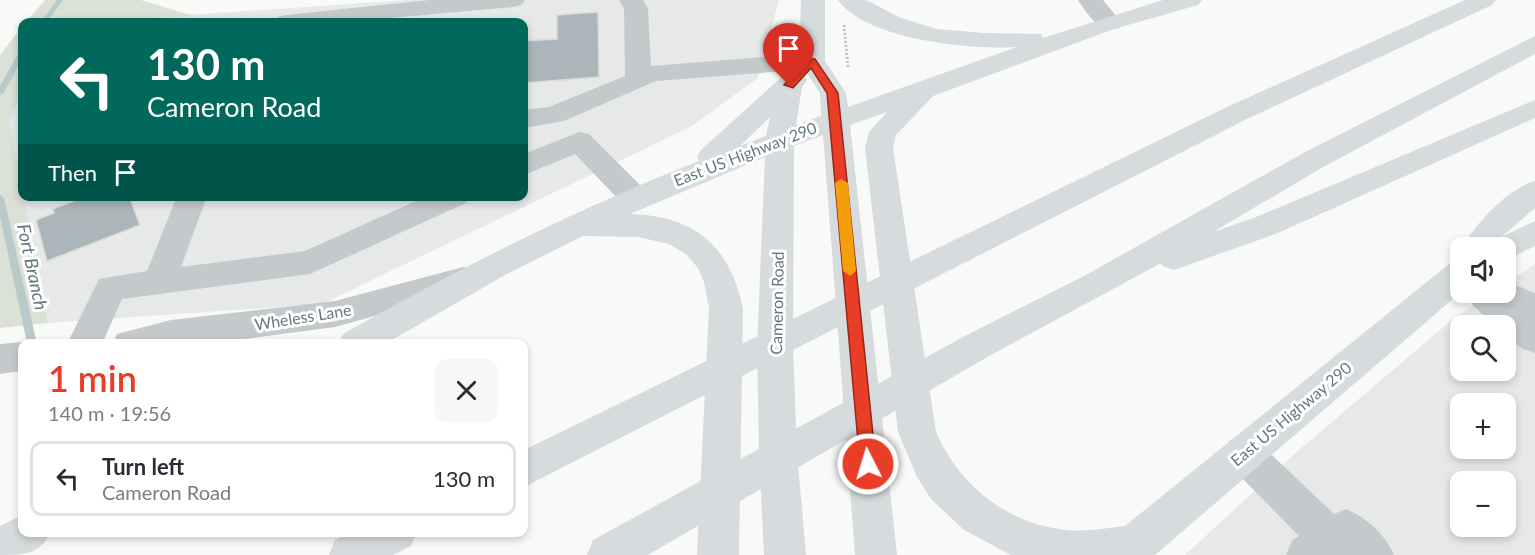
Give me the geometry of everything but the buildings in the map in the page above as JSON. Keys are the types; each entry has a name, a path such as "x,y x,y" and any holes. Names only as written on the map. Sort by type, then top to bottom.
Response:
{"main road":[{"path":"813,0 812,61 833,93 836,119 876,555"},
{"name":"East US Highway 290","path":"364,339 474,275 566,229 688,175 780,139 1102,26 1190,0"},
{"path":"528,467 1237,113 1484,0"},
{"path":"846,9 954,40 988,42 1034,39 1102,26"},
{"path":"608,555 977,346 1096,285 1315,159 1535,44"},
{"path":"688,175 735,137 812,61"},
{"name":"Cameron Road","path":"785,555 778,453 775,346 780,139 789,85"},
{"path":"928,88 893,119 883,132 879,148 917,432 930,461 950,491 974,513 1006,534 1044,546 1082,551 1129,550"},
{"path":"1096,285 1267,225 1535,108"},
{"path":"1484,237 1488,231 1535,191"},
{"path":"566,229 618,224 649,225 677,235 697,246 715,265 723,283 726,308 718,555"},
{"path":"1516,242 1535,232"},
{"name":"East US Highway 290","path":"1129,550 1450,283"},
{"path":"0,549 21,537"},
{"path":"350,555 386,537"}],"street":[{"path":"321,18 513,0"},
{"path":"632,0 636,9 638,80"},
{"path":"1090,0 1102,26"},
{"path":"528,118 554,115 651,74 812,61"},
{"path":"554,115 635,198"},
{"path":"528,163 579,141"},
{"path":"159,282 190,201"},
{"path":"86,339 111,288 310,262 443,201"},
{"name":"Wheless Lane","path":"150,339 171,334 335,314 381,303 474,275"},
{"path":"1516,299 1535,308"},
{"path":"1492,303 1515,325 1535,339"},
{"path":"0,359 18,357"},
{"path":"1244,453 1319,547 1346,529 1373,555"}],"path":[{"path":"846,9 848,71"}],"shaded area":[{"path":"45,0 141,0 193,16 156,18 29,18"},
{"path":"409,0 779,0 758,78 692,126 322,304 48,323 24,201 528,201 528,18 141,18"},
{"path":"18,32 18,102 9,120 18,167 18,201 25,201 48,323 0,328 0,55"},
{"path":"18,101 18,171 8,120"},
{"path":"1535,264 1535,555 1185,555 1299,450 1450,322 1450,381 1516,381 1516,315 1459,315 1477,303 1516,303 1516,276"}],"waterway":[{"name":"Fort Branch","path":"47,18 60,0"},
{"name":"Fort Branch","path":"0,93 18,59"},
{"name":"Fort Branch","path":"0,198 31,339"}],"slow traffic":[{"path":"841,183 850,271"}],"route":[{"path":"789,85 812,61 833,93 868,464"}]}
